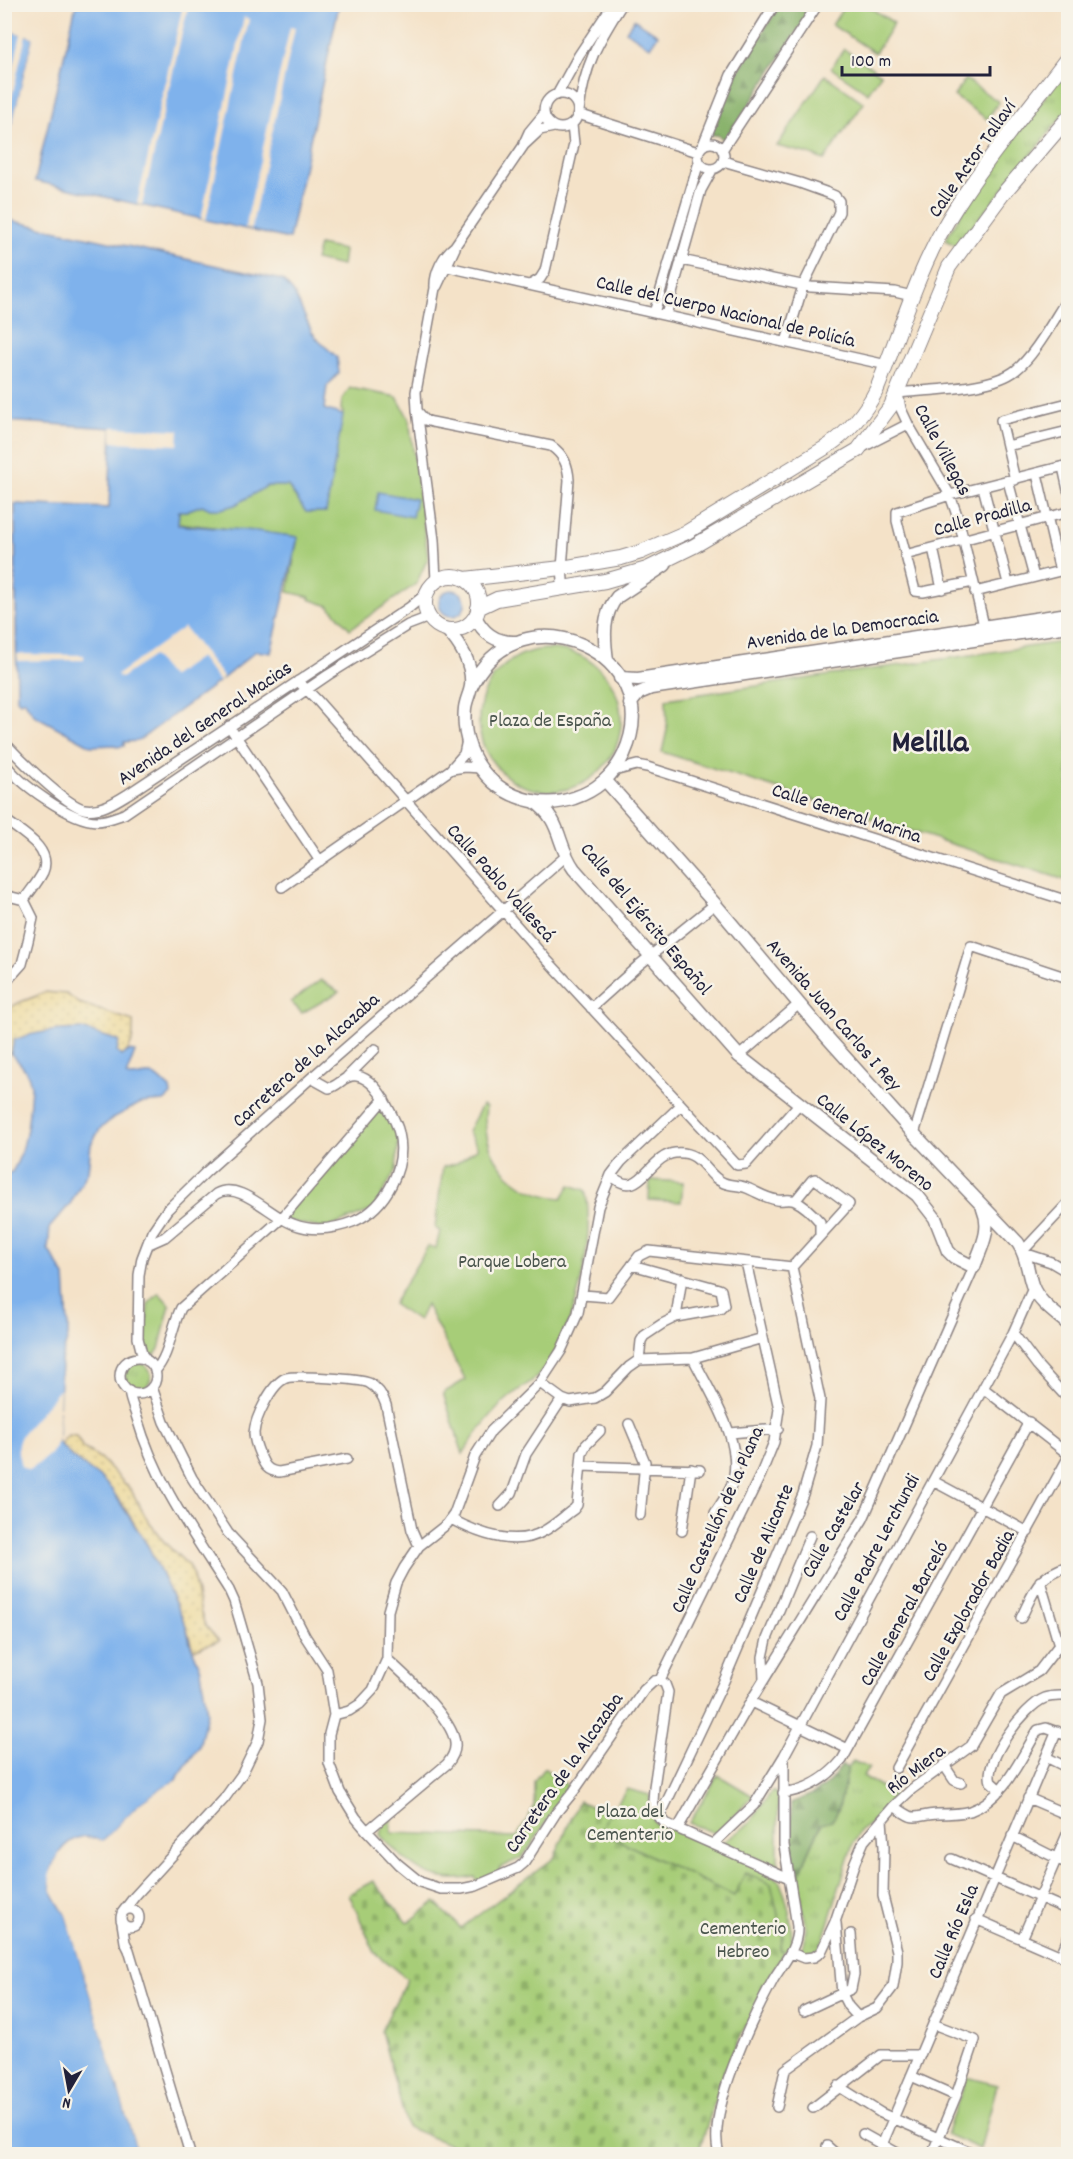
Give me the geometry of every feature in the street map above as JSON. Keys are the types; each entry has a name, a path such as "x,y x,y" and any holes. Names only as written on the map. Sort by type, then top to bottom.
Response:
{"main road":[{"name":"Calle Actor Tallaví","path":"465,579 562,568 621,558 653,547 687,532 828,446 848,430 870,404 910,302 948,220 975,179 1068,57"},
{"path":"607,660 605,625 612,603 617,597 694,546 858,450 880,423 898,393 949,267 1002,195 1068,118"},
{"path":"929,258 949,267"},
{"path":"898,393 895,372 906,333 910,302 934,300"},
{"path":"768,483 776,498"},
{"path":"517,642 498,641 483,630 477,612 477,591 465,579 450,575 436,580 426,594 425,602 429,617 439,627 453,630 466,626 477,612 497,599 626,576 647,569 694,546"},
{"name":"Avenida de la Democracia","path":"986,633 1068,614"},
{"name":"Avenida de la Democracia","path":"620,678 638,679 799,660 986,633 1068,626"},
{"path":"446,629 466,657 471,687"},
{"path":"539,636 565,638 592,648 607,660 620,678 630,704 632,722 630,738 622,759 614,771 590,791 559,802 534,801 519,797 492,781 480,768 467,740 465,717 471,687 482,668 492,657 517,642 539,636"},
{"name":"Avenida de la Democracia","path":"630,704 639,693 651,688 799,660"},
{"name":"Avenida Juan Carlos I Rey","path":"605,780 914,1134 1006,1230 1023,1252"},
{"name":"Calle del Ejército Español","path":"534,801 543,807 556,823 565,857 739,1056"},
{"name":"Calle López Moreno","path":"739,1056 917,1195 935,1218 948,1251 954,1257 974,1267"},
{"path":"981,1205 987,1218 987,1232 995,1228 1006,1230"},
{"name":"Calle Castelar","path":"974,1267 987,1232"},
{"path":"1023,1252 1033,1288 1047,1306 1068,1324"}],"street":[{"path":"524,145 529,132 544,114 546,104 557,95 575,62 613,4"},
{"path":"530,285 540,279 545,271 574,144 572,125 578,112 584,78 591,56 622,4"},
{"path":"654,313 699,162 701,148 731,75 775,4"},
{"path":"722,150 818,4"},
{"path":"557,95 562,94 571,98 578,112 701,148 716,144 722,150 727,162"},
{"path":"544,114 549,124 554,127"},
{"path":"436,580 434,540 416,392 435,279 447,253 455,246 524,145 540,130 572,125"},
{"path":"699,162 704,168 712,170 727,162 800,183 835,196 840,207 839,212 803,286 786,342"},
{"path":"666,315 701,190 712,170"},
{"path":"435,288 448,267 455,246"},
{"path":"681,260 803,286 895,292 910,302"},
{"name":"Calle del Cuerpo Nacional de Policía","path":"448,267 887,364"},
{"path":"545,271 558,291"},
{"path":"898,393 982,384 1011,374 1025,360 1068,299"},
{"name":"Calle Villegas","path":"898,393 908,424 950,495 986,633"},
{"path":"1034,577 1020,526 1001,422 1005,418 1068,403"},
{"path":"417,410 425,420 551,446 560,452 568,470 563,580 557,588"},
{"path":"858,450 908,424"},
{"path":"1007,446 1068,431"},
{"path":"973,582 923,592 915,591 897,521 897,512 950,495 1066,466 1068,490"},
{"path":"975,592 1064,570 1037,474"},
{"path":"983,487 1008,583"},
{"name":"Calle Pradilla","path":"905,555 1068,512"},
{"path":"933,548 942,589"},
{"name":"Avenida del General Macias","path":"4,742 23,762 72,804 84,809 107,806 410,607 426,594"},
{"name":"Avenida del General Macias","path":"10,769 67,814 98,822 124,814 306,690 408,625 429,617"},
{"name":"Calle Pablo Vallescá","path":"298,681 591,1008 734,1162 743,1166 799,1104"},
{"path":"229,726 320,861"},
{"path":"282,887 450,770 464,754 467,740"},
{"path":"10,769 23,772 23,762"},
{"name":"Calle General Marina","path":"614,771 637,765 647,767 1068,901"},
{"path":"450,770 465,766 480,768"},
{"path":"4,819 41,849 45,856 43,871 24,900"},
{"name":"Carretera de la Alcazaba","path":"147,1361 139,1346 139,1275 152,1232 167,1210 311,1078 565,857"},
{"path":"4,895 24,900 33,918 22,964 4,984"},
{"path":"591,1008 651,955 715,904"},
{"path":"914,1134 971,946 1068,978"},
{"path":"4,971 14,975"},
{"path":"739,1056 799,1004"},
{"path":"311,1078 329,1088 346,1078 375,1049"},
{"path":"147,1245 165,1237 216,1194 226,1190 244,1194 281,1219 302,1227 324,1229 357,1220 378,1205 394,1180 400,1150 399,1133 379,1092 358,1076 346,1078"},
{"path":"129,1391 141,1393 152,1387 155,1382 155,1371 162,1362 173,1325 181,1308 281,1219 384,1099"},
{"path":"334,1715 349,1711 367,1698 373,1690 387,1659 388,1611 391,1598 404,1569 419,1546 451,1519 458,1507 470,1468 482,1443 510,1410 540,1383 565,1344 583,1295 598,1207 611,1174 681,1105"},
{"path":"611,1174 624,1184 635,1183 665,1156 684,1153 699,1160 721,1182 744,1186 760,1195 775,1199 795,1201 820,1222 820,1236"},
{"path":"583,1295 608,1297 632,1265 643,1253 649,1251 792,1267 849,1204 815,1179 795,1201"},
{"path":"1068,1203 1023,1252 1051,1262 1068,1272"},
{"name":"Calle Castellón de la Plana","path":"660,1680 761,1474 778,1429 779,1410 746,1262"},
{"path":"632,1265 721,1290 723,1307 676,1317 644,1336 640,1341 639,1360"},
{"name":"Calle de Alicante","path":"659,1818 724,1681 803,1494 817,1446 820,1399 792,1267"},
{"name":"Calle Castelar","path":"678,1828 764,1679 863,1519 974,1267"},
{"path":"676,1317 682,1278"},
{"name":"Calle Padre Lerchundi","path":"712,1844 754,1805 784,1755 1014,1333 1033,1288"},
{"name":"Carretera de la Alcazaba","path":"128,1362 138,1329"},
{"path":"1014,1333 1037,1365 1068,1399"},
{"path":"540,1383 562,1399 574,1402 601,1395 628,1366 639,1360 693,1358 763,1338"},
{"path":"155,1371 147,1361 137,1358 128,1362 122,1370 122,1383 129,1391 147,1449 174,1503 231,1595 256,1672 262,1708 258,1741 242,1774 224,1799 143,1889 122,1918 122,1932 190,2154"},
{"path":"693,1358 730,1433 734,1459 730,1490 715,1513"},
{"path":"347,1459 279,1472 265,1467 254,1435 255,1426 266,1401 276,1386 288,1377 357,1380 370,1383 377,1389 386,1405 412,1530 419,1546"},
{"name":"Carretera de la Alcazaba","path":"152,1387 159,1409 183,1463 233,1539 276,1584 327,1670 334,1715 328,1755 331,1772 347,1804 367,1831 411,1876 420,1882 434,1888 452,1890 476,1886 518,1868 532,1852 556,1813 574,1791 644,1690 654,1681 660,1680"},
{"path":"983,1388 1029,1422 1068,1456"},
{"path":"135,1412 141,1393"},
{"name":"Carretera de la Alcazaba","path":"141,1393 159,1409"},
{"path":"500,1506 512,1494 526,1454 562,1399"},
{"name":"Calle General Barceló","path":"783,1793 806,1788 826,1777 842,1760 1029,1422"},
{"path":"629,1424 644,1457 640,1515"},
{"path":"730,1433 778,1429"},
{"path":"451,1519 484,1533 513,1538 537,1535 574,1509 578,1499 583,1449 600,1431"},
{"name":"Calle Explorador Badia","path":"896,1768 1068,1456"},
{"path":"581,1466 695,1470 682,1530"},
{"path":"933,1481 1028,1532"},
{"path":"764,1679 763,1657 767,1639 810,1536"},
{"path":"1021,1618 1040,1581 1052,1572 1068,1570"},
{"path":"1040,1581 1065,1644"},
{"name":"Río Miera","path":"836,1922 864,1841 894,1806 917,1784 971,1746 1001,1694 1039,1671 1065,1644"},
{"path":"367,1831 447,1764 455,1748 452,1731 434,1707 387,1659"},
{"path":"660,1680 665,1684 668,1692 654,1787 655,1811 659,1818 789,1878"},
{"path":"1000,1790 991,1782 989,1772 1018,1720 1027,1710 1044,1699 1068,1696"},
{"path":"751,1702 848,1749"},
{"path":"894,1806 914,1818 970,1811 988,1802 1000,1790 1038,1730 1046,1728 1068,1736"},
{"name":"Calle Río Esla","path":"882,2145 1057,1731"},
{"path":"719,2154 716,2137 718,2118 732,2073 772,1982 790,1953 797,1932 784,1845 784,1755"},
{"path":"1046,1757 1068,1768"},
{"path":"944,1765 954,1780 961,1783"},
{"path":"1028,1798 1068,1815"},
{"path":"777,2107 784,2072 858,2017 877,2008 882,1998 890,1993 895,1978 897,1951 883,1896 882,1820"},
{"path":"1022,1939 1068,1832"},
{"path":"1012,1836 1068,1864"},
{"path":"864,1841 884,1847"},
{"path":"952,1859 1068,1910"},
{"path":"122,1918 126,1927 132,1927 138,1922 137,1912 143,1889"},
{"path":"122,1918 129,1909 137,1912"},
{"path":"976,1919 1065,1957 1068,1938"},
{"path":"790,1953 804,1958 814,1957 821,1952 836,1922"},
{"path":"836,1922 842,1994 848,2006 858,2017"},
{"path":"129,1950 132,1927"},
{"path":"804,2011 851,1989 854,1980 850,1934"},
{"path":"932,2154 956,2096 975,2040 933,2024"},
{"path":"813,2108 838,2086 881,2055 919,2055"},
{"path":"911,2076 956,2096"},
{"path":"838,2086 873,2109 975,2154"},
{"path":"863,2134 899,2154"},
{"path":"827,2146 836,2154"}],"green space":[{"path":"780,5 814,5 726,141 718,135 711,135 733,79"},
{"path":"845,5 866,5 894,23 875,53 832,25"},
{"path":"844,49 881,74 868,93 831,68"},
{"path":"1068,66 1068,109 957,246 945,240 975,191"},
{"path":"825,75 864,103 824,160 777,146"},
{"path":"965,79 999,102 987,119 954,96"},
{"path":"319,245 344,250 342,266 315,260"},
{"path":"350,388 397,397 409,419 428,558 416,584 350,629 329,606 309,599 310,597 288,592 298,537 178,523 179,510 186,511 202,505 220,508 260,488 271,486 288,486 306,512 326,512 343,412 341,410 342,399"},
{"path":"1068,641 1068,881 662,752 667,730 666,699"},
{"name":"Plaza de España","path":"550,649 577,655 600,670 615,693 621,720 615,747 600,770 577,785 550,791 523,785 500,770 485,747 479,720 485,693 500,670 523,655"},
{"path":"321,980 339,992 302,1013 291,1002"},
{"path":"384,1099 399,1133 396,1170 373,1210 324,1229 281,1219"},
{"name":"Parque Lobera","path":"482,1105 486,1107 488,1141 494,1156 515,1180 544,1195 562,1198 570,1185 585,1190 588,1234 580,1286 573,1311 553,1356 538,1376 512,1395 491,1415 463,1454 443,1393 465,1380 426,1305 418,1321 393,1304 428,1246 436,1248 440,1231 435,1228 443,1167 457,1163 478,1148 468,1131"},
{"path":"650,1180 683,1182 681,1202 649,1200"},
{"path":"159,1293 170,1305 159,1349 155,1355 149,1354 145,1346 148,1304"},
{"path":"138,1363 147,1367 151,1376 147,1385 138,1389 129,1385 125,1376 129,1367"},
{"path":"853,1761 869,1768 863,1776 896,1796 870,1824 860,1831 852,1846 822,1943 812,1954 801,1951 807,1929 797,1879 822,1823 838,1811 848,1768"},
{"path":"842,1765 848,1768 837,1812 831,1821 821,1824 797,1879 791,1869 791,1803 821,1789"},
{"path":"544,1768 569,1787 521,1858 499,1868 501,1872 478,1883 475,1877 445,1879 422,1871 401,1856 380,1835 382,1826 391,1818 392,1833 517,1837 534,1807 534,1781"},
{"path":"718,1775 753,1796 717,1834 689,1823"},
{"name":"Plaza del Cementerio","path":"627,1789 650,1795 649,1811 656,1825 678,1831 750,1863 779,1880 790,1915 791,1952 780,1950 783,1936 771,1884 746,1873 734,1896 601,1832 606,1819"},
{"path":"772,1791 778,1794 778,1868 722,1843 749,1824"},
{"name":"Cementerio Hebreo","path":"579,1801 614,1816 605,1836 610,1838 614,1829 749,1866 774,1876 789,1932 787,1945 763,1989 724,2072 698,2154 472,2154 407,2127 381,2031 407,1979 375,1953 349,1894 373,1881 408,1923 435,1902 461,1928 554,1858"},
{"path":"967,2077 997,2085 980,2149 946,2134"}],"sand":[{"path":"44,992 66,994 79,1003 133,1021 133,1036 129,1049 122,1056 117,1052 119,1041 103,1036 14,1040 11,1054 6,1052 5,1028 8,1012 17,1004"},
{"path":"68,1435 76,1436 83,1448 100,1458 131,1490 148,1521 165,1543 188,1565 193,1576 205,1625 219,1641 193,1650 186,1626 148,1546 126,1510 102,1479 72,1457 58,1442 61,1443"}],"water":[{"path":"76,5 339,5 289,239 35,181"},
{"path":"634,19 658,35 650,47 626,31"},
{"path":"5,30 33,37 5,156"},
{"path":"4,219 282,280 294,293 312,332 337,357 339,373 327,386 324,409 343,415 326,512 306,512 288,486 267,486 235,505 221,509 210,509 202,505 179,511 178,525 257,531 298,537 271,653 256,651 221,680 138,741 124,742 124,746 91,746 34,715 24,700 20,702 17,699 15,504 109,508 112,428 5,421"},
{"path":"378,492 416,499 412,517 375,510"},
{"path":"452,590 461,594 465,603 461,612 452,616 443,612 439,603 443,594"},
{"path":"82,1029 119,1041 117,1052 121,1056 129,1051 135,1052 126,1076 155,1076 170,1089 171,1095 164,1101 141,1103 113,1118 100,1129 91,1144 88,1171 70,1204 50,1227 48,1249 65,1276 68,1325 68,1337 61,1360 58,1442 72,1457 102,1479 112,1490 148,1546 186,1626 201,1670 207,1713 199,1747 175,1781 139,1804 103,1841 85,1837 76,1838 69,1843 57,1856 51,1874 50,1882 53,1893 66,1915 138,2154 5,2154 4,1174 12,1172 21,1152 27,1130 31,1086 26,1072 11,1054 14,1040 48,1032"}],"pier":[{"path":"183,6 188,7 142,205 137,204"},
{"path":"244,17 249,19 206,220 201,219"},
{"path":"4,27 34,34 36,37 7,157 4,159 33,37 26,35 5,128 5,104 21,34 5,30"},
{"path":"290,27 295,28 251,230 245,228"},
{"path":"112,427 179,430 178,445 112,442"},
{"path":"184,627 223,677 219,682 200,657 171,677 153,656 121,678 117,675"},
{"path":"17,654 84,655 84,660 18,661"},
{"path":"60,1389 58,1442 50,1454 32,1469 26,1469 21,1466 18,1443 22,1434"},
{"path":"175,1781 176,1784 166,1788 141,1806 105,1844 83,1840 70,1846 58,1859 52,1876 55,1890 69,1914 141,2154 138,2154 66,1915 52,1891 49,1876 56,1858 69,1844 83,1837 103,1841 139,1804"}],"district":[{"name":"Melilla","path":"930,740"}]}
